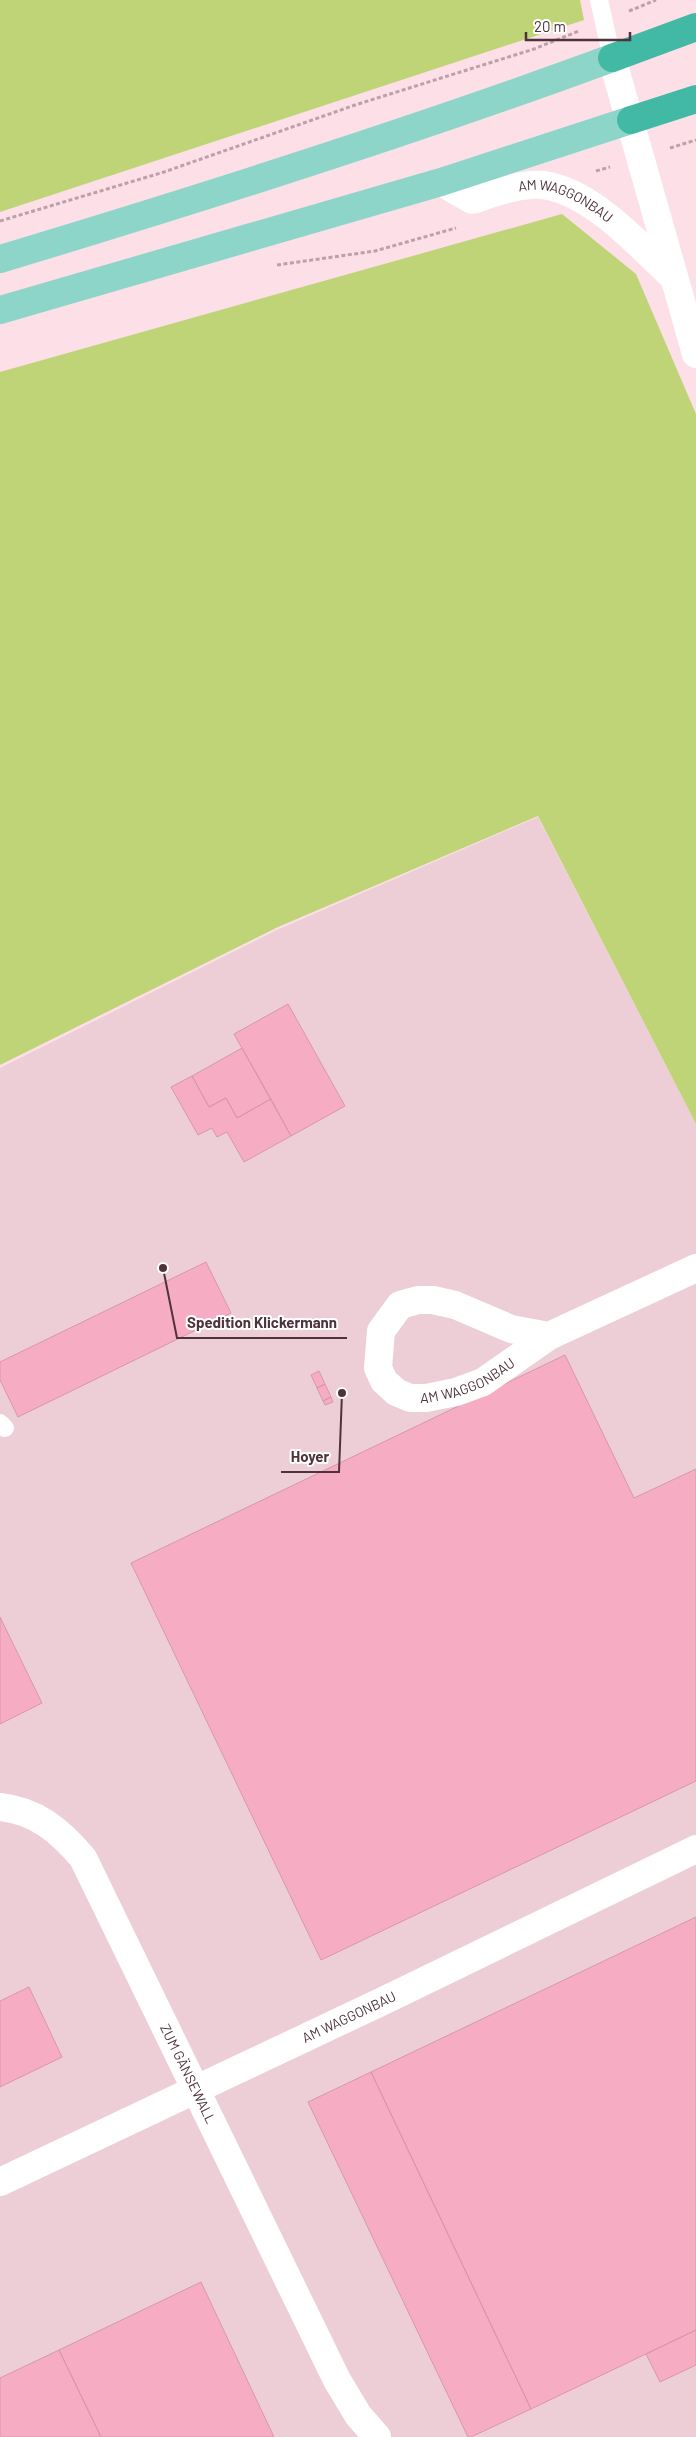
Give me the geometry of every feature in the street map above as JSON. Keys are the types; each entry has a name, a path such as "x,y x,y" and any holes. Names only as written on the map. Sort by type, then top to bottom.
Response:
{"highway":[{"path":"612,58 696,27"},
{"path":"631,120 696,99"}],"main road":[{"path":"0,259 173,207 547,82 612,58"},
{"path":"0,310 441,182 631,120"}],"street":[{"path":"612,58 642,158 673,277 696,354"},
{"name":"AM WAGGONBAU","path":"441,182 472,200 514,187 543,185 565,192 590,204 673,277"},
{"name":"AM WAGGONBAU","path":"549,1336 510,1329 456,1305 418,1300 400,1305 381,1331 378,1368 384,1381 396,1392 410,1398 426,1398 456,1392 483,1382 549,1336 696,1268"},
{"name":"ZUM GÄNSEWALL","path":"0,1807 15,1808 38,1817 64,1836 83,1858 337,2380 358,2416 377,2437"},
{"name":"AM WAGGONBAU","path":"0,2182 196,2090 696,1849"},
{"name":"ZUM GÄNSEWALL","path":"337,2380 352,2437"}],"lane":[{"path":"599,0 612,58"}],"path":[{"path":"0,221 164,172 355,105 534,49 604,22"},
{"path":"565,192 580,175 642,158"},
{"path":"270,266 376,251 461,227"}],"shaded area":[{"path":"538,817 696,1124 696,2437 0,2437 0,1068 279,929"}],"green space":[{"path":"0,0 580,0 584,20 0,212"},
{"path":"562,214 636,274 696,414 696,1124 538,816 278,927 0,1065 0,372"}],"building":[{"path":"288,1004 345,1106 291,1136 234,1034"},
{"path":"242,1048 271,1099 237,1118 226,1098 209,1107 192,1076"},
{"path":"192,1076 209,1107 226,1098 237,1118 271,1099 291,1136 244,1162 227,1132 217,1137 212,1128 198,1135 171,1087"},
{"path":"206,1262 231,1313 18,1417 0,1380 0,1362"},
{"path":"565,1355 634,1498 696,1469 696,1781 321,1960 131,1563"},
{"path":"319,1371 325,1384 317,1388 311,1375"},
{"path":"325,1384 331,1397 323,1401 317,1388"},
{"path":"331,1397 333,1402 325,1405 323,1401"},
{"path":"0,1617 42,1703 0,1724"},
{"path":"696,1917 696,2330 531,2409 371,2072"},
{"path":"29,1987 62,2057 0,2087 0,2001"},
{"path":"371,2072 531,2409 471,2437 468,2437 308,2102"},
{"path":"201,2282 274,2437 101,2437 59,2350"},
{"path":"696,2330 696,2365 660,2382 646,2354"},
{"path":"59,2350 101,2437 0,2437 0,2378"}],"place":[{"name":"Spedition Klickermann","path":"163,1268"},
{"name":"Hoyer","path":"342,1393"}]}
